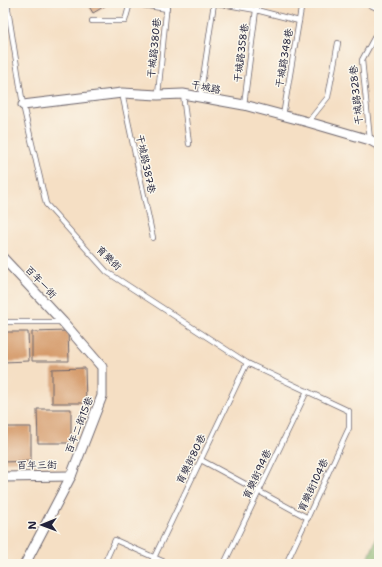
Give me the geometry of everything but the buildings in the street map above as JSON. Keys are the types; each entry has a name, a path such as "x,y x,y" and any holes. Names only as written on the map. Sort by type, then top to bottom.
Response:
{"street":[{"name":"干城路","path":"23,105 122,93 158,95 183,94 244,106 308,122 370,140 379,145"},
{"name":"百年一街","path":"3,258 64,322"},
{"name":"百年二街15巷","path":"25,564 71,476 102,396 102,367 64,322"},
{"name":"百年三街","path":"3,477 71,476"}],"lane":[{"name":"育樂街","path":"7,3 23,105 46,204 107,272 247,363 349,411"},
{"path":"92,21 125,21 130,3 167,6"},
{"path":"200,98 215,3 256,10 299,21"},
{"name":"干城路358巷","path":"244,106 258,3"},
{"name":"干城路348巷","path":"283,116 302,3"},
{"path":"366,3 379,9"},
{"name":"干城路380巷","path":"158,95 167,6"},
{"name":"干城路328巷","path":"370,140 362,60 379,29"},
{"path":"308,122 328,96 338,43"},
{"name":"干城路387巷","path":"122,93 154,238"},
{"path":"183,94 189,144"},
{"path":"3,322 64,322"},
{"name":"育樂街80巷","path":"151,564 247,363"},
{"name":"育樂街94巷","path":"224,564 307,391"},
{"name":"育樂街104巷","path":"286,564 349,428 349,411"},
{"path":"201,460 308,518"},
{"path":"104,564 115,540 169,564"}],"green space":[{"path":"379,532 379,564 366,564 378,535"}]}
